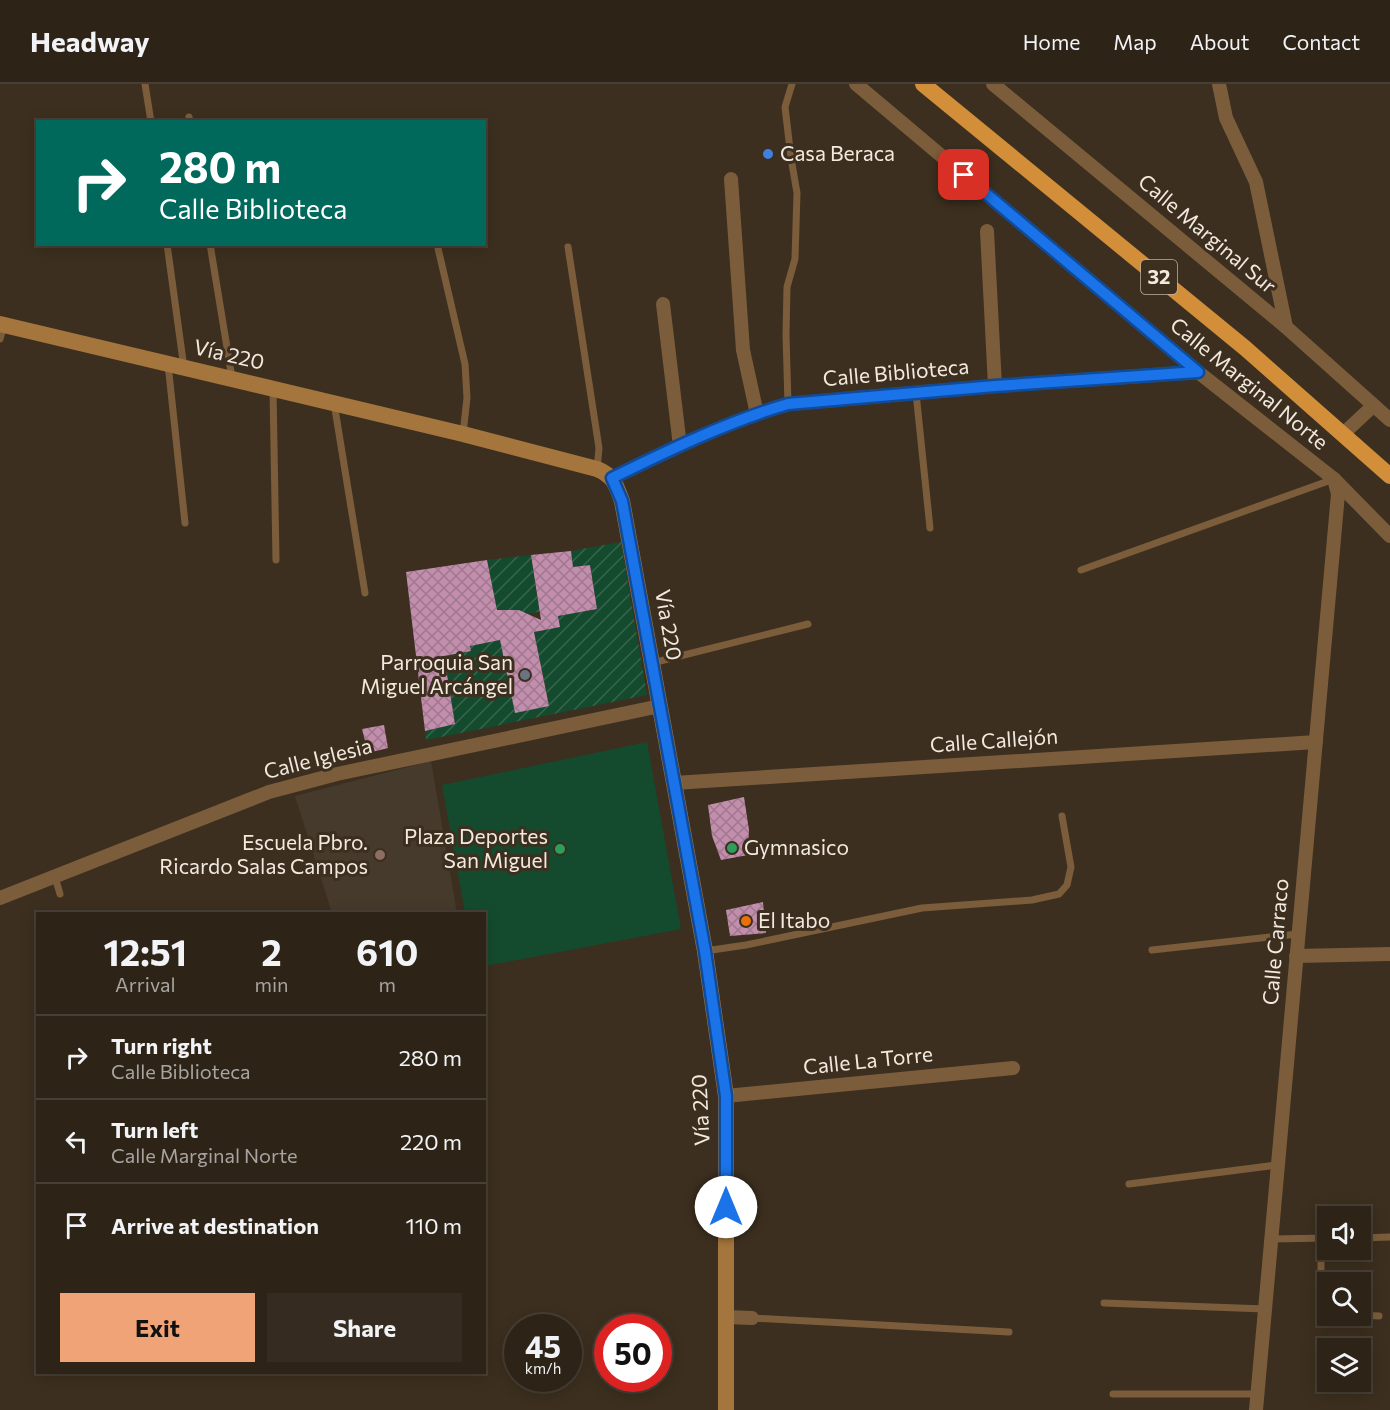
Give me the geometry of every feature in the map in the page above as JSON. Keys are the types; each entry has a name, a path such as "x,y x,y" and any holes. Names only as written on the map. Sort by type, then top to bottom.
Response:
{"highway":[{"name":"32","path":"923,84 1245,348 1390,476"}],"main road":[{"name":"Vía 220","path":"1,330 176,366 464,434 597,469 608,473 612,478 622,501 660,706 705,951 726,1096 726,1410"}],"street":[{"name":"Calle Marginal Norte","path":"856,84 1198,372 1334,479 1390,536"},
{"name":"Calle Marginal Sur","path":"993,84 1286,327 1390,420"},
{"path":"1219,84 1226,118 1256,182 1286,327"},
{"path":"731,179 743,350 757,414"},
{"path":"987,231 995,386"},
{"path":"663,304 680,446"},
{"name":"Calle Biblioteca","path":"612,478 680,446 757,414 788,404 995,386 1198,372"},
{"path":"1343,434 1373,406"},
{"name":"Calle Carraco","path":"1256,1410 1338,494 1334,479"},
{"name":"Calle Iglesia","path":"0,898 269,792 337,774 660,706"},
{"name":"Calle Callejón","path":"674,783 1316,742"},
{"path":"1296,956 1390,954"},
{"name":"Calle La Torre","path":"726,1096 1013,1068"},
{"path":"726,1317 752,1318"}],"lane":[{"path":"146,84 150,120"},
{"path":"788,404 787,287 795,259 797,193 785,108 792,84"},
{"path":"167,246 185,523"},
{"path":"210,246 232,380"},
{"path":"437,246 465,364 467,398 464,434"},
{"path":"568,247 599,448 597,469"},
{"path":"273,389 276,560"},
{"path":"916,393 930,528"},
{"path":"333,404 365,593"},
{"path":"1081,570 1334,479"},
{"path":"652,663 808,624"},
{"path":"705,951 746,945 922,908 1032,900 1059,894 1067,885 1071,867 1062,816"},
{"path":"55,877 60,894"},
{"path":"1152,950 1298,934"},
{"path":"1129,1184 1277,1165"},
{"path":"1371,1238 1390,1237"},
{"path":"1270,1239 1317,1238"},
{"path":"1104,1303 1264,1309"},
{"path":"1371,1316 1379,1316"},
{"path":"752,1318 1009,1332"},
{"path":"1113,1394 1258,1394"}],"shaded area":[{"name":"Escuela Pbro. Ricardo Salas Campos","path":"431,761 457,912 332,912 295,796"}],"green space":[{"path":"621,542 647,695 426,740 425,731 455,723 446,669 417,662 471,651 456,564 468,563 479,624 500,640 549,705 534,632 560,627 558,616 597,609 590,565 573,567 571,551"},
{"path":"531,555 537,597 548,610 527,614 519,610 511,610 498,620 487,560"},
{"name":"Plaza Deportes San Miguel","path":"647,742 681,929 486,966 486,912 465,912 442,785"}],"building":[{"path":"571,551 573,567 590,565 597,609 558,616 560,627 534,632 549,706 515,713 500,640 470,646 471,651 444,656 455,724 425,731 406,572 487,560 497,610 519,610 541,620 531,555"},
{"path":"384,725 388,748 368,753 362,729"},
{"path":"744,797 749,830 748,855 721,860 712,836 708,805"},
{"name":"El Itabo","path":"763,902 766,933 730,936 726,910"}],"place":[{"name":"Casa Beraca","path":"768,154"},
{"name":"Parroquia San Miguel Arcángel","path":"525,675"},
{"name":"Gymnasico","path":"732,848"},
{"name":"Plaza Deportes San Miguel","path":"560,849"},
{"name":"Escuela Pbro. Ricardo Salas Campos","path":"380,855"},
{"name":"El Itabo","path":"746,921"}],"route":[{"path":"726,1207 726,1096 705,951 622,501 612,478 691,440 788,404 995,386 1198,372 964,175"}]}
